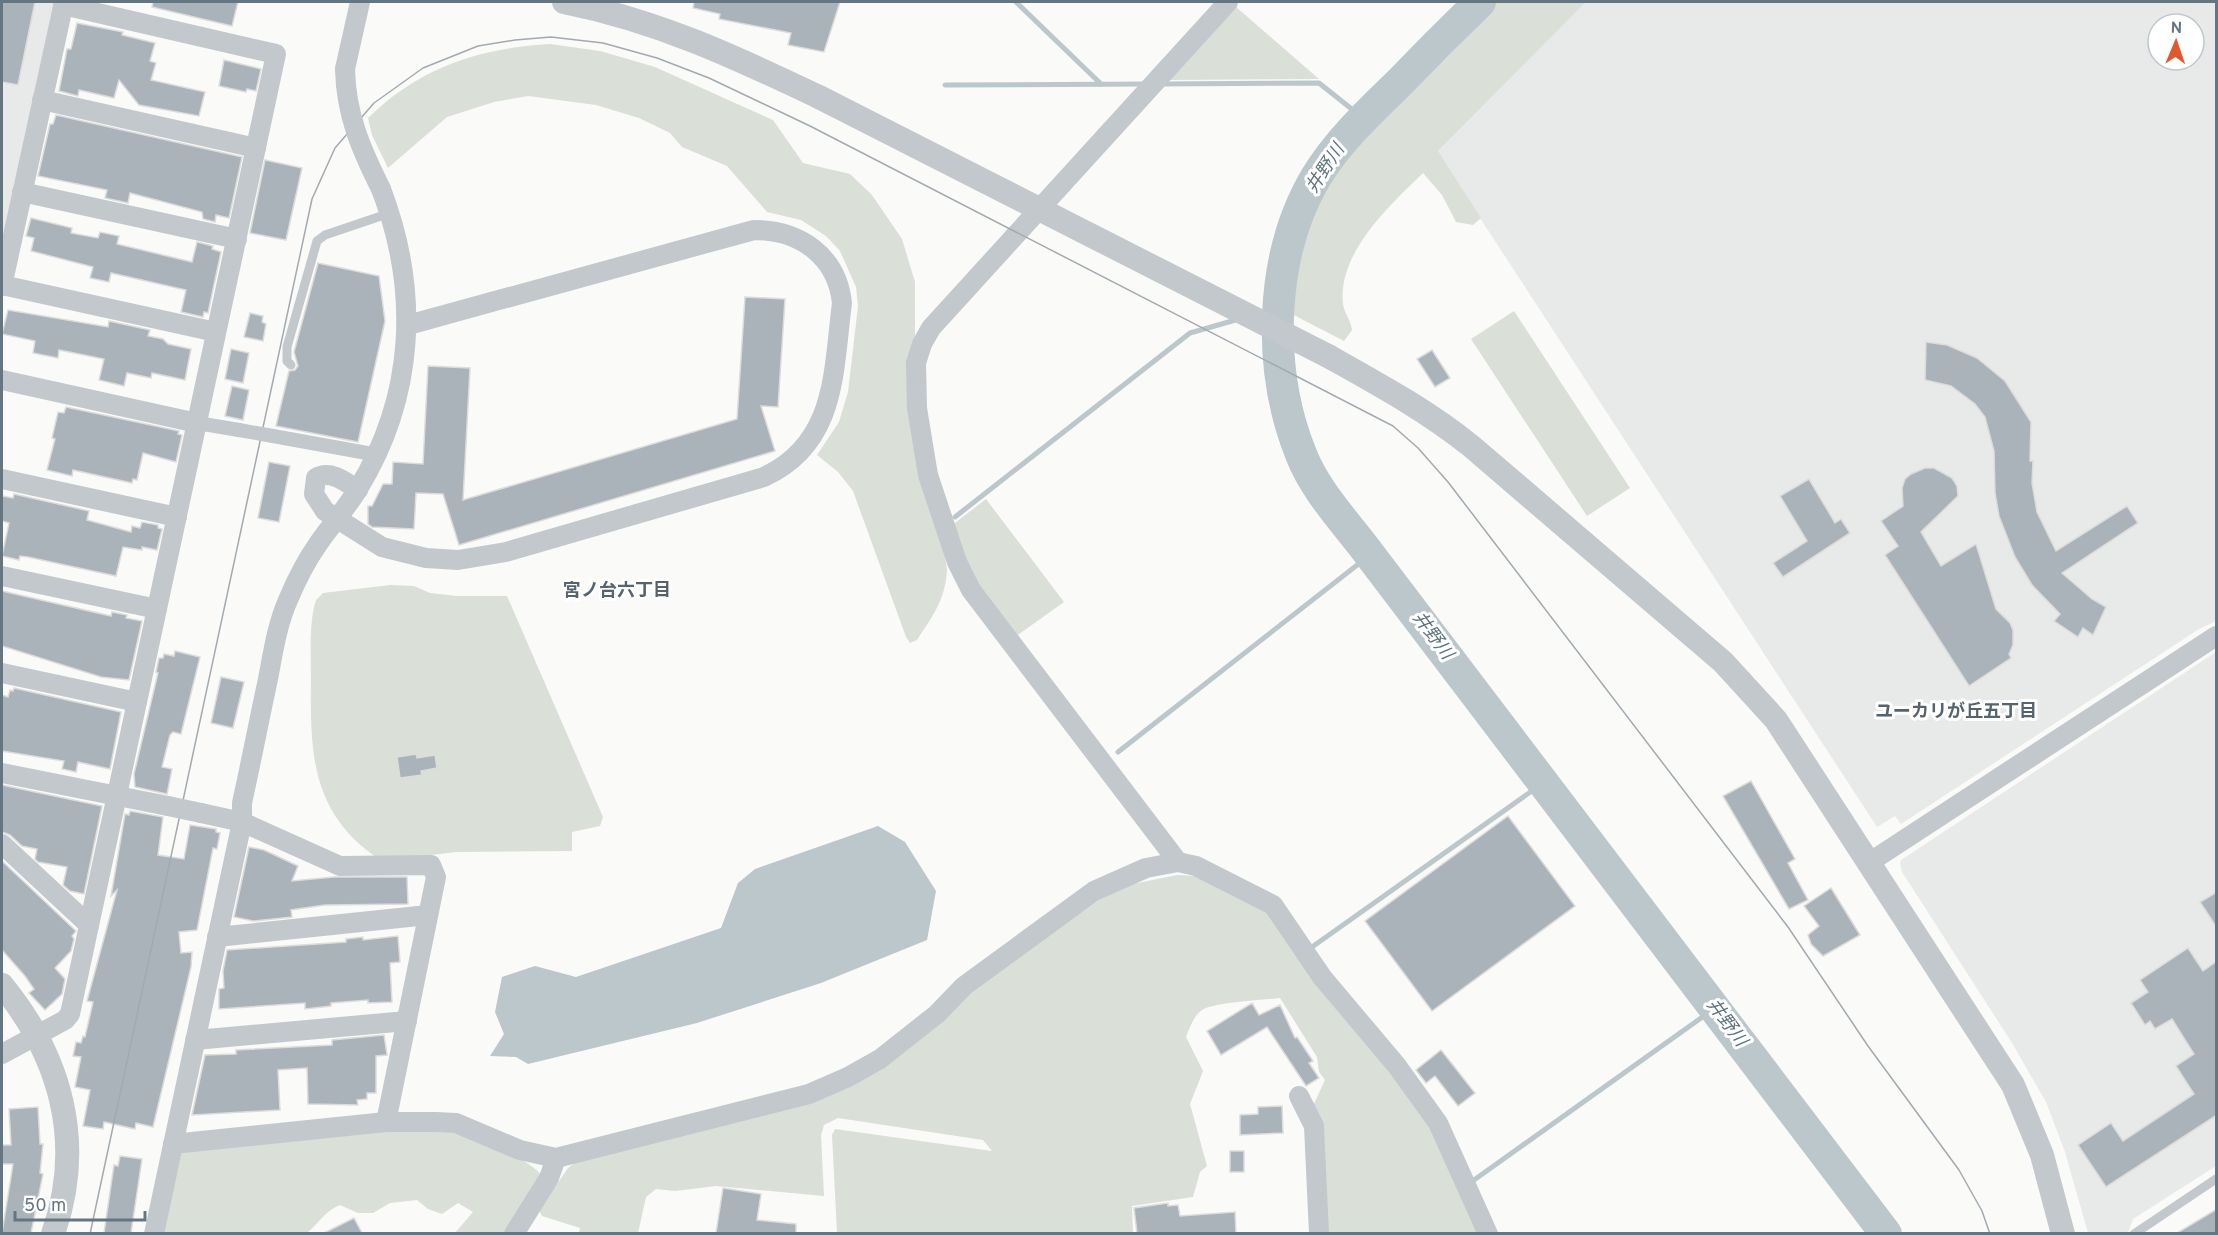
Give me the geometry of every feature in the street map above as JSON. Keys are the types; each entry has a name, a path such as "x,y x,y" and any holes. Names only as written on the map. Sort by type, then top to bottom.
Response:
{"street":[{"path":"154,1233 242,822 242,804 279,626 299,576 318,544 339,519 358,490 378,455 400,391 408,325 404,265 382,215 381,189 357,141 349,115 345,69 360,2"},
{"path":"564,2 667,29 721,50 819,97 1328,356 1436,418 1571,530 1723,662 1776,720 1870,861 2013,1085 2042,1155 2063,1233"},
{"path":"1178,861 970,590 946,532 928,475 917,408 916,363 922,344 931,328 1228,2"},
{"path":"2,1054 38,1036 65,1020 70,1014 276,54 64,3 2,285 216,332"},
{"path":"42,100 256,148"},
{"path":"22,192 237,240"},
{"path":"358,490 333,476 321,475 316,478 314,494 325,511 382,547 426,558 458,560 507,552 764,477 784,466 800,452 824,417 831,390 842,303 841,291 830,266 808,243 783,232 754,230 408,325"},
{"path":"2,380 197,423 378,455"},
{"path":"2,479 177,517"},
{"path":"2,576 157,609"},
{"path":"1870,861 2217,636"},
{"path":"2,673 137,702"},
{"path":"2,773 242,822 340,866 431,865 436,877 386,1122"},
{"path":"2,844 89,925"},
{"path":"173,1144 386,1122 456,1124 520,1150 556,1158 809,1094 848,1077 912,1035 964,986 1094,891 1146,868 1178,861 1196,866 1273,905 1322,978 1397,1066 1438,1123 1488,1233"},
{"path":"217,937 428,915"},
{"path":"2,985 38,1036 56,1078 65,1128 65,1180 53,1233"},
{"path":"195,1040 407,1021"},
{"path":"1299,1096 1314,1126 1319,1233"},
{"path":"514,1233 549,1178 556,1158"}],"lane":[{"path":"291,364 287,361 287,347 312,251 317,242 326,235 382,215"},
{"path":"2134,1233 2217,1179"}],"shaded area":[{"path":"2,2 54,2 2,241"},
{"path":"1489,2 1586,2 1438,151 1481,218 1473,225 1456,222 1442,195 1423,173 1396,199 1369,231 1348,266 1343,285 1343,304 1352,330 1344,341 1284,310 1290,271 1300,232 1309,208 1324,180 1343,152 1389,98"},
{"path":"1586,2 2216,2 2216,621 2199,629 1901,824 1895,816 1877,827 1437,152"},
{"path":"1235,6 1319,79 1167,80"},
{"path":"550,44 600,51 655,67 773,120 803,163 850,174 872,195 902,239 915,282 915,340 947,570 941,599 917,640 910,643 906,637 853,491 838,472 817,455 839,422 848,392 858,306 856,287 840,251 826,236 801,220 767,212 727,166 682,147 670,133 639,118 596,105 528,96 494,102 447,117 388,168 372,135 368,118 388,100 408,85 452,63 499,50"},
{"path":"1514,311 1630,488 1587,516 1471,339"},
{"path":"986,499 1064,602 1015,637 976,585 951,526"},
{"path":"390,585 414,586 430,593 457,596 507,596 603,817 600,826 572,832 572,851 456,852 382,861 359,843 341,824 320,782 315,759 311,708 311,625 314,607 316,600 323,593"},
{"path":"2216,652 2216,1166 2133,1219 2128,1233 2088,1233 2065,1152 2046,1102 2012,1043 1902,872 1900,863 1901,860"},
{"path":"878,826 905,842 936,891 927,940 821,983 697,1023 528,1064 516,1057 490,1056 504,1034 495,1012 502,977 535,966 576,977 721,928 738,883 755,869"},
{"path":"1177,875 1197,876 1269,910 1435,1127 1480,1233 1325,1233 1313,1106 1325,1080 1319,1072 1317,1057 1280,998 1211,1007 1204,1009 1195,1017 1186,1037 1203,1071 1190,1104 1207,1166 1200,1172 1193,1197 1132,1206 1133,1233 837,1233 832,1135 835,1129 992,1151 983,1140 838,1118 824,1125 821,1135 824,1196 716,1186 675,1191 656,1189 646,1197 638,1233 579,1233 580,1228 542,1216 539,1210 568,1168 581,1158 811,1101 1100,899 1128,885"},
{"path":"430,1128 454,1130 487,1142 526,1163 541,1175 507,1233 455,1233 473,1212 458,1203 442,1214 428,1209 417,1200 390,1203 373,1213 358,1213 340,1205 326,1214 307,1233 162,1234 182,1151 387,1130"}],"building":[{"path":"2,2 35,2 18,85 2,82"},
{"path":"153,2 238,2 232,26 152,7"},
{"path":"694,2 840,2 824,52 788,45 791,33 719,19 720,14 693,8"},
{"path":"77,23 123,32 122,35 155,43 150,61 156,63 151,80 205,92 199,116 139,105 119,80 114,98 79,90 78,96 59,91 67,49 71,49"},
{"path":"224,60 261,69 256,91 247,89 246,92 219,86"},
{"path":"56,115 242,157 229,218 216,215 215,222 203,219 202,212 130,193 128,203 105,198 107,190 38,176 50,124 53,124"},
{"path":"265,160 302,168 286,240 250,233"},
{"path":"31,218 72,228 71,233 98,238 100,232 119,236 117,244 192,262 197,242 213,246 212,249 221,252 208,313 204,312 203,317 181,312 186,290 111,273 109,282 90,278 93,267 31,251 34,238 26,236"},
{"path":"318,263 379,276 385,321 358,442 276,426 289,371 295,370 298,366 294,352"},
{"path":"745,297 785,299 778,407 761,406 775,451 459,545 443,494 416,493 414,529 372,527 368,524 368,506 372,506 383,484 392,484 393,462 423,464 428,366 470,368 463,500 737,419"},
{"path":"8,310 108,327 109,321 150,330 148,336 163,339 168,344 191,349 185,380 152,373 151,378 127,373 124,386 99,380 104,359 59,350 58,358 33,353 35,341 2,334"},
{"path":"250,313 263,316 262,322 266,324 263,341 244,337"},
{"path":"1926,342 1947,345 1977,358 2005,381 2031,422 2030,461 2033,461 2032,483 2037,512 2056,551 2127,506 2138,523 2062,573 2092,599 2106,607 2093,635 2083,628 2078,637 2054,621 2060,614 2032,585 2015,557 1999,516 1995,493 1994,451 1985,417 1975,404 1951,386 1925,380"},
{"path":"231,349 249,353 243,383 225,379"},
{"path":"1432,350 1450,378 1435,387 1417,359"},
{"path":"232,386 249,390 243,420 225,416"},
{"path":"66,407 179,431 178,434 182,435 176,462 143,453 137,480 133,479 132,483 73,470 72,476 47,470 55,439 52,438 58,412 64,413"},
{"path":"269,462 290,466 279,522 258,518"},
{"path":"1925,468 1934,468 1952,478 1957,486 1958,496 1921,532 1941,566 1976,544 1996,609 2010,623 2013,630 2013,645 2009,654 2011,658 1969,686 1885,555 1898,546 1881,521 1903,506 1902,488 1905,479"},
{"path":"1809,479 1835,523 1841,519 1850,533 1783,577 1773,563 1807,541 1780,496"},
{"path":"14,494 89,511 87,520 131,532 132,526 140,528 142,522 158,525 158,528 162,529 157,550 123,547 116,576 28,557 20,556 19,560 2,556 9,523 2,521 2,496 13,498"},
{"path":"2,591 111,616 112,612 127,615 126,618 142,621 129,680 101,677 2,646"},
{"path":"175,651 200,657 181,734 173,732 170,735 162,767 172,769 167,794 135,787 134,774 158,673 156,672 159,658 163,658 164,654 174,656"},
{"path":"221,677 244,682 233,728 211,723"},
{"path":"14,688 121,712 110,769 78,762 76,772 62,769 64,761 2,751 2,695 8,697 10,690 13,691"},
{"path":"416,754 417,758 435,755 437,768 421,771 422,775 400,778 397,757"},
{"path":"1751,781 1795,859 1788,863 1808,900 1789,909 1723,796"},
{"path":"2,785 102,806 84,894 70,891 63,885 67,867 38,862 35,859 37,849 22,846 10,835 2,832"},
{"path":"130,811 163,817 158,855 184,859 190,825 216,829 216,832 220,833 217,849 213,848 197,930 179,932 181,953 192,952 191,967 153,1127 136,1123 135,1129 104,1122 103,1129 83,1126 90,1090 75,1087 81,1057 73,1056 76,1042 81,1043 83,1036 85,1037 93,1002 87,1001 117,890 111,896 125,814 129,815"},
{"path":"1508,816 1575,906 1432,1011 1365,921"},
{"path":"249,847 264,850 298,866 292,881 334,877 407,877 408,904 325,905 291,910 292,917 253,921 234,917"},
{"path":"2,861 76,931 72,936 74,939 71,951 55,968 65,979 62,994 45,1010 29,993 34,989 25,976 2,950"},
{"path":"1831,888 1860,935 1823,956 1811,944 1808,935 1819,926 1804,906"},
{"path":"2217,892 2217,928 2200,902"},
{"path":"398,936 400,962 390,963 392,1002 368,1003 368,1000 331,1003 331,1006 305,1009 305,1003 219,1009 219,989 224,988 223,971 227,950 346,942 346,939 363,937 363,940"},
{"path":"2188,948 2203,971 2217,961 2217,1115 2106,1187 2078,1145 2111,1123 2123,1141 2194,1094 2176,1066 2194,1054 2172,1019 2155,1029 2150,1021 2145,1025 2131,1003 2148,992 2140,980"},
{"path":"1252,1003 1259,1015 1280,1005 1295,1038 1297,1037 1313,1061 1309,1063 1319,1078 1306,1086 1267,1027 1221,1055 1207,1031"},
{"path":"384,1035 387,1055 376,1056 376,1093 367,1093 367,1099 357,1100 358,1105 308,1104 307,1068 278,1070 280,1110 192,1115 205,1055 236,1054 236,1050 332,1045 332,1040"},
{"path":"1441,1050 1475,1093 1458,1106 1435,1076 1426,1083 1416,1070"},
{"path":"1282,1106 1283,1133 1240,1135 1240,1115 1258,1114 1258,1107"},
{"path":"38,1107 40,1144 43,1144 40,1173 43,1174 31,1233 2,1233 13,1164 2,1164 2,1145 11,1145 9,1109"},
{"path":"1230,1151 1244,1151 1244,1172 1230,1172"},
{"path":"120,1156 142,1159 131,1233 104,1233 114,1165 118,1166"},
{"path":"723,1188 761,1194 757,1220 796,1224 796,1233 716,1233"},
{"path":"1168,1203 1168,1206 1178,1205 1180,1216 1235,1212 1236,1233 1137,1233 1134,1208"},
{"path":"2217,1209 2217,1233 2177,1233"},
{"path":"354,1218 362,1233 324,1233"}],"waterway":[{"path":"1016,2 1101,84"},
{"path":"1460,2 1470,11"},
{"name":"井野川","path":"1480,2 1344,139 1316,177 1300,208 1289,242 1278,314 1278,350 1282,386 1290,421 1307,468 1332,507 1886,1234"},
{"path":"1160,84 1319,83 1363,118"},
{"path":"945,85 1148,84"},
{"path":"1262,312 1277,308"},
{"path":"955,517 1190,333 1239,319"},
{"path":"1118,752 1370,555"},
{"path":"1312,947 1543,783"},
{"path":"1474,1180 1715,1008"},
{"path":"1868,1234 1879,1225"}],"tram line":[{"path":"90,1234 312,199 335,148 374,103 423,68 478,46 551,37 603,43 657,58 709,78 810,126 1393,426 1418,448 1448,482 1788,927 1868,1046 1959,1170 1982,1211 1990,1234"}],"district":[{"name":"宮ノ台六丁目","path":"617,591"},
{"name":"ユーカリが丘五丁目","path":"1956,712"}]}
